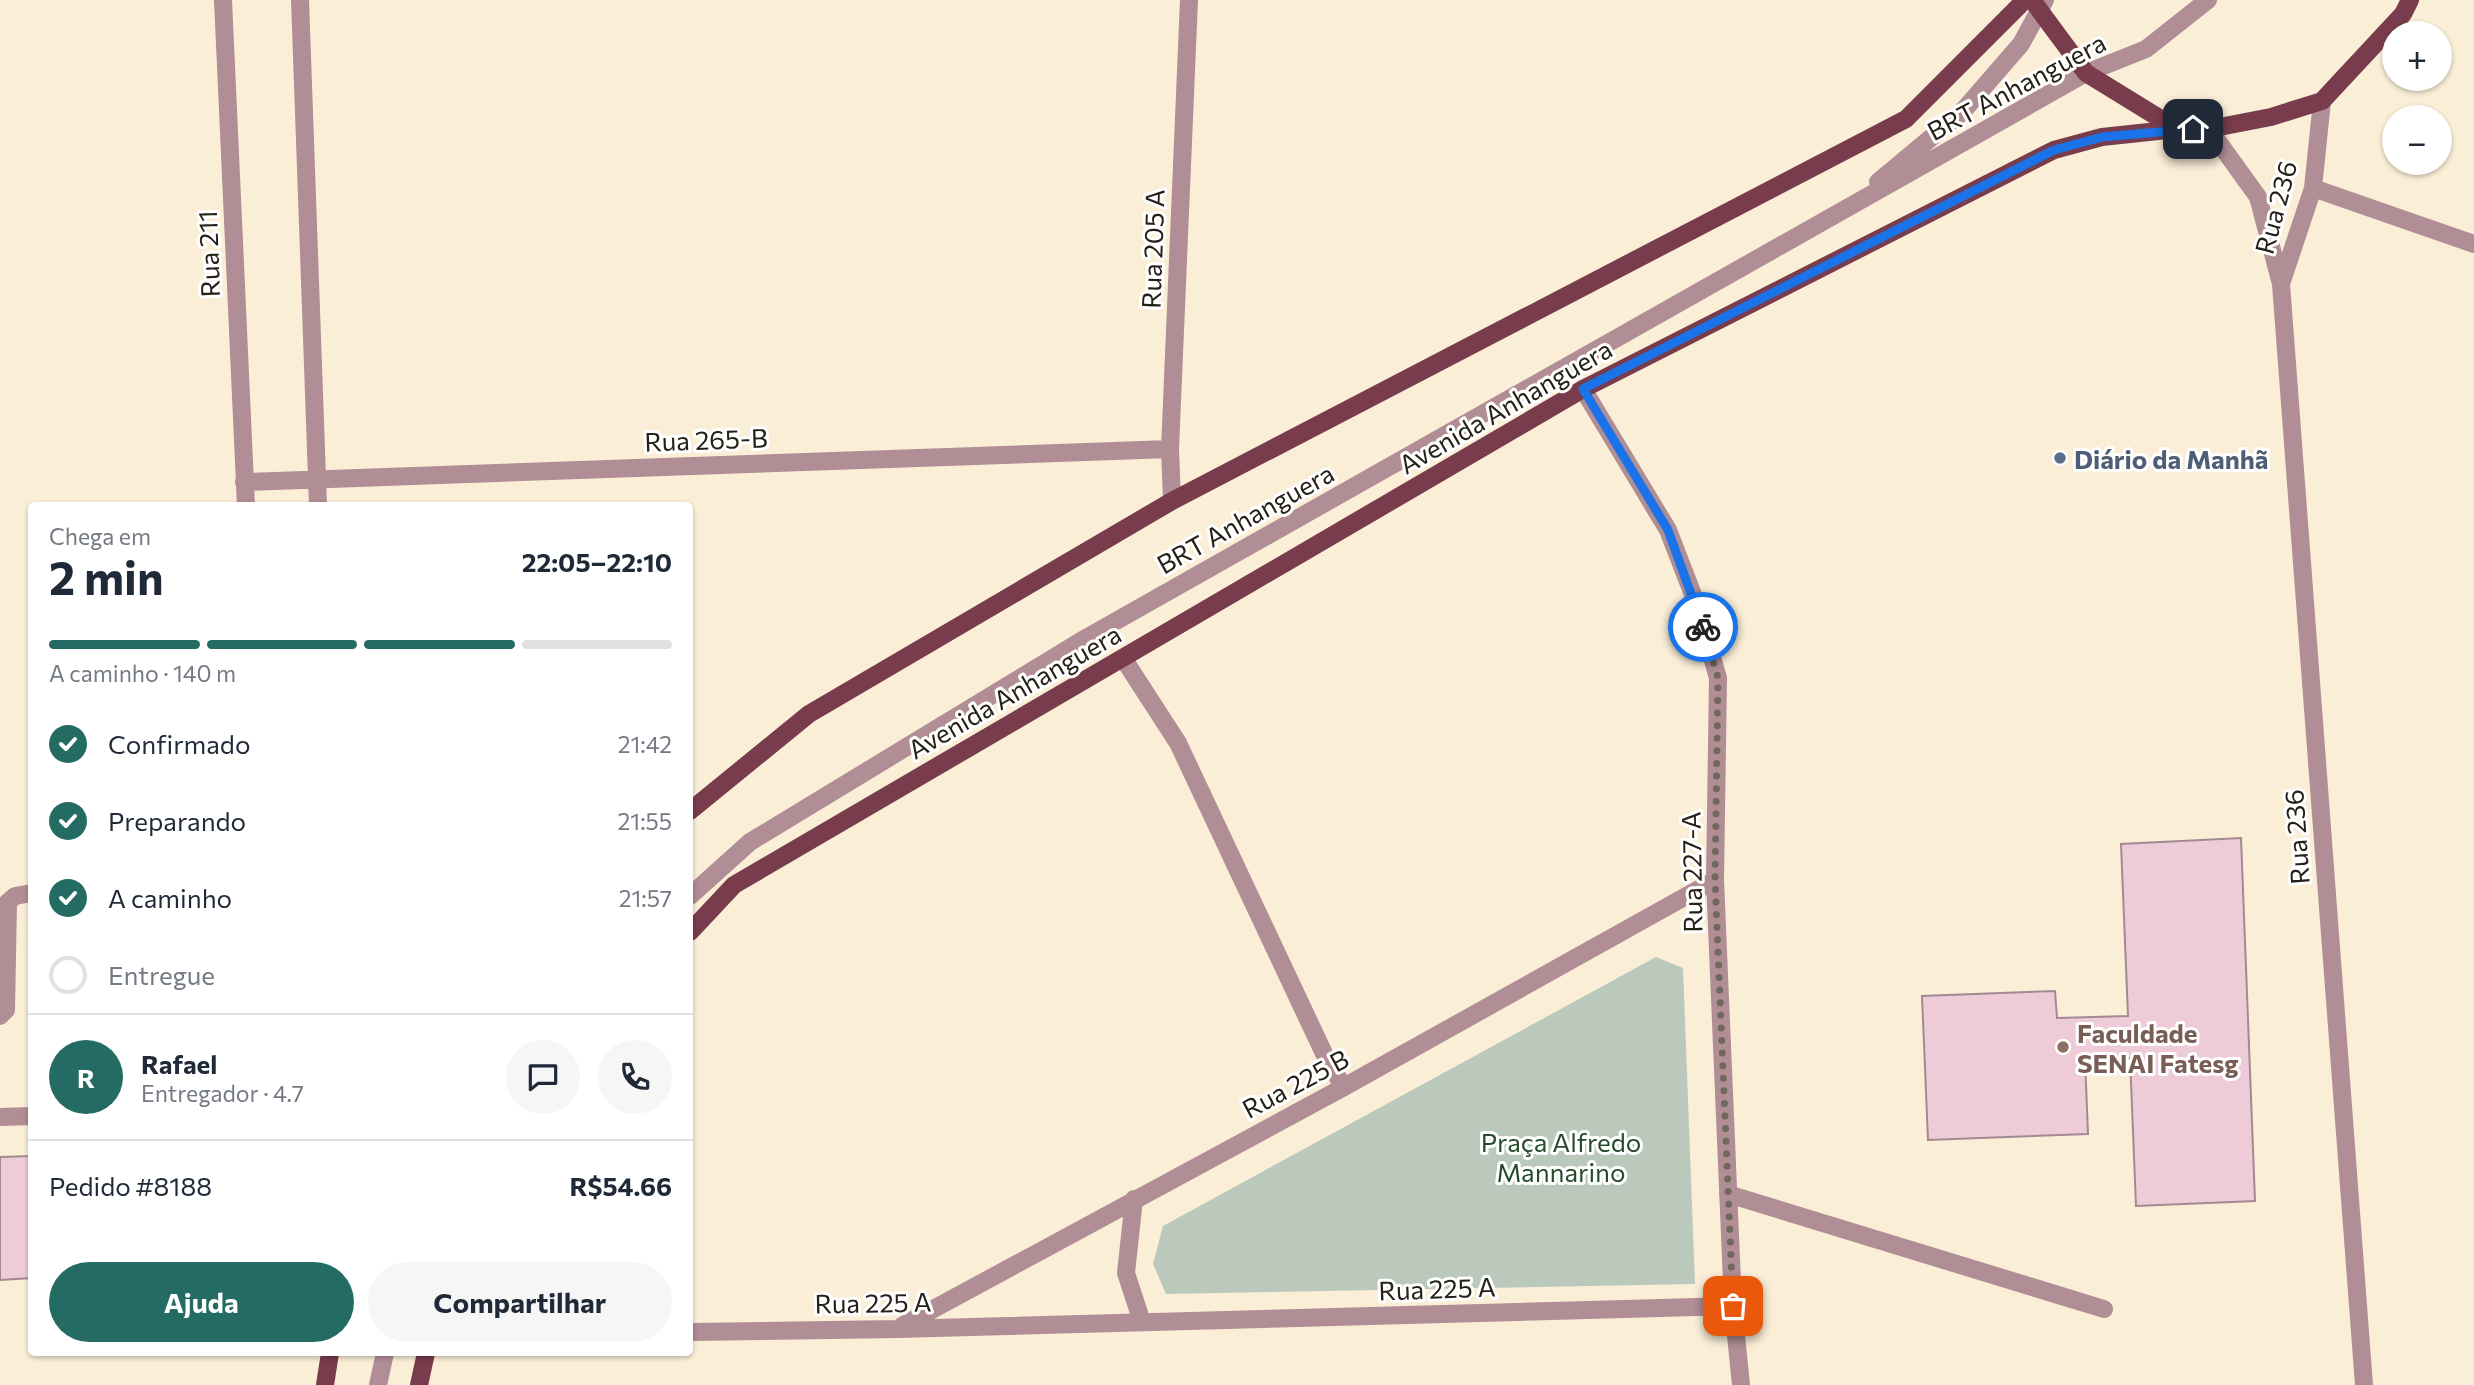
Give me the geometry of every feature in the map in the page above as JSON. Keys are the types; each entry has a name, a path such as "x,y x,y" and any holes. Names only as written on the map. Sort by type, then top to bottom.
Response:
{"main road":[{"name":"Avenida Anhanguera","path":"693,929 734,885 1583,389 2054,150 2102,137 2177,129 2209,129 2271,117 2322,101 2403,14 2410,0"},
{"path":"693,809 809,714 1172,501 1906,119 2035,2 2086,73 2177,129"},
{"path":"325,1385 330,1356"},
{"path":"419,1385 425,1356"}],"street":[{"name":"Rua 211","path":"223,0 246,502"},
{"path":"300,0 318,502"},
{"name":"Rua 205 A","path":"1172,501 1170,449 1189,0"},
{"name":"BRT Anhanguera","path":"693,892 750,842 1086,638 2086,73 2146,49 2208,0"},
{"name":"BRT Anhanguera","path":"1843,211 1962,112 2021,44 2035,2"},
{"name":"Rua 236","path":"2281,284 2313,188 2322,101"},
{"name":"Rua 236","path":"2209,129 2258,197 2281,284 2364,1385"},
{"path":"2313,188 2474,244"},
{"name":"Rua 227-A","path":"1583,389 1668,530 1697,604 1718,678 1715,880 1733,1306 1741,1385"},
{"name":"Rua 265-B","path":"244,482 1170,449"},
{"path":"1123,658 1178,743 1328,1062 1344,1087"},
{"name":"Rua 225 B","path":"898,1329 1344,1087 1715,880"},
{"path":"0,1016 6,1010 8,902 15,895 28,893"},
{"path":"0,1117 28,1116"},
{"path":"1728,1194 2104,1309"},
{"path":"1134,1199 1126,1273 1142,1322"},
{"name":"Rua 225 A","path":"693,1332 898,1329 1733,1306"},
{"path":"378,1385 384,1356"}],"green space":[{"name":"Praça Alfredo Mannarino","path":"1656,957 1683,968 1695,1284 1166,1294 1153,1264 1163,1226"}],"building":[{"path":"2241,838 2255,1201 2136,1206 2130,1058 2085,1059 2088,1134 1928,1140 1922,996 2055,991 2057,1018 2128,1016 2121,844"},
{"path":"28,1156 28,1278 0,1280 0,1157"}],"way so far":[{"path":"1703,627 1718,678 1715,880 1733,1306"}],"place":[{"name":"Diário da Manhã","path":"2060,458"},
{"name":"Faculdade SENAI Fatesg","path":"2063,1047"}],"route":[{"path":"1703,627 1697,604 1668,530 1583,389 2054,150 2102,137 2193,129"}]}
